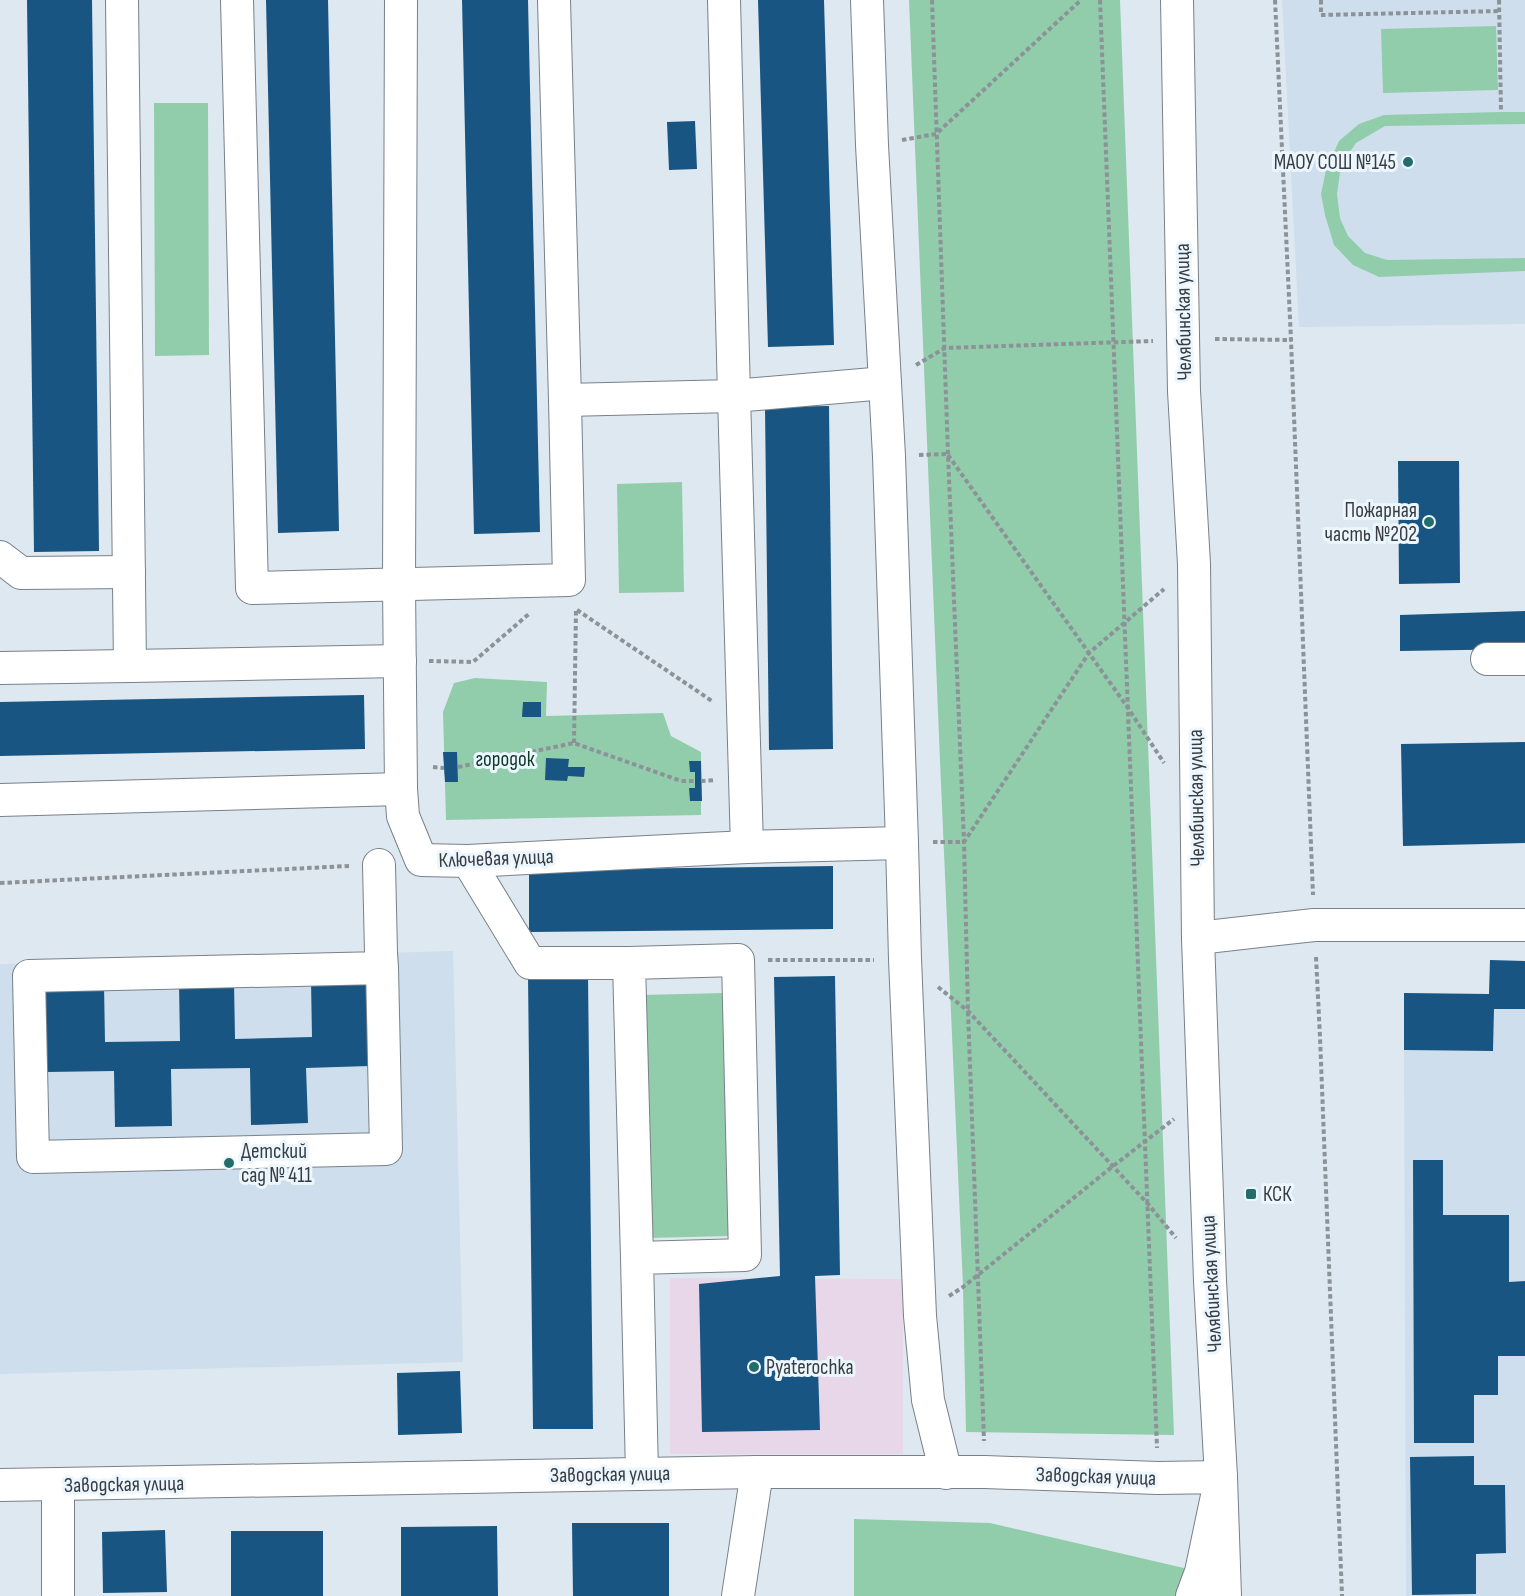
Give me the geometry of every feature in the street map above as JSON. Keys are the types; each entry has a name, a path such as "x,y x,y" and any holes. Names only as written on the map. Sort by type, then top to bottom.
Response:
{"street":[{"path":"122,0 130,666"},
{"path":"237,0 252,588 399,584 544,587 569,580 554,0"},
{"path":"0,800 401,789 399,584 401,0"},
{"path":"724,0 747,847"},
{"path":"867,0 872,145 889,456 905,959 920,1316 928,1400 946,1473"},
{"name":"Челябинская улица","path":"1177,0 1184,391 1194,564 1198,938 1224,1596"},
{"path":"564,400 734,396 885,383"},
{"path":"0,558 21,573 129,572"},
{"path":"1487,659 1525,659"},
{"path":"0,668 400,661"},
{"name":"Ключевая улица","path":"401,789 403,816 421,860 468,861 747,847 902,843"},
{"path":"468,861 530,963 738,960 745,1255 637,1258"},
{"path":"379,865 382,968 386,1149 33,1157 29,976 382,968"},
{"path":"1198,938 1314,925 1525,925"},
{"path":"629,963 642,1473"},
{"path":"738,1596 757,1472"},
{"name":"Заводская улица","path":"0,1485 757,1472 985,1472 1158,1478 1221,1477"},
{"path":"1192,1596 1201,1572 1221,1477"},
{"path":"58,1485 58,1596"}],"path":[{"path":"932,0 985,1472"},
{"path":"872,145 936,134 1081,0"},
{"path":"1100,0 1158,1478"},
{"path":"1275,0 1342,1596"},
{"path":"1321,0 1321,15 1500,11"},
{"path":"1499,0 1501,112"},
{"path":"885,383 945,348 1184,339 1290,340"},
{"path":"948,454 1128,708 1165,764"},
{"path":"964,842 1089,653 1194,564"},
{"path":"400,661 473,662 544,587 744,723"},
{"path":"458,767 574,743 681,781 695,781"},
{"path":"0,883 379,865"},
{"path":"738,960 905,959 968,1011 1148,1204 1210,1281"},
{"path":"963,1287 1203,1096"}],"shaded area":[{"name":"МАОУ СОШ №145","path":"1282,0 1525,0 1525,324 1299,327"},
{"name":"Детский сад № 411","path":"453,951 463,1362 0,1374 0,964"},
{"path":"1494,1009 1525,1009 1525,1596 1406,1596 1404,1050 1493,1051"},
{"path":"670,1278 903,1279 903,1454 670,1454"}],"green space":[{"path":"909,0 1120,0 1174,1435 966,1432 963,1287"},
{"path":"1496,26 1498,90 1383,93 1381,29"},
{"path":"154,103 208,103 209,355 155,356"},
{"path":"1525,112 1525,124 1385,126 1356,143 1341,165 1337,194 1340,218 1348,236 1365,253 1387,260 1525,258 1525,271 1379,277 1353,265 1334,245 1321,194 1326,170 1339,141 1359,124 1384,115"},
{"path":"682,482 684,592 619,593 617,484"},
{"name":"городок","path":"475,678 547,682 546,716 663,713 671,736 701,752 701,815 446,820 443,712 454,683"},
{"path":"725,993 731,1236 647,1238 641,995"},
{"path":"854,1519 990,1523 1201,1572 1201,1596 854,1596"}],"building":[{"path":"27,0 92,0 99,551 34,552"},
{"path":"266,0 328,0 339,531 278,533"},
{"path":"462,0 528,0 540,532 474,534"},
{"path":"758,0 824,0 834,345 768,347"},
{"path":"695,121 697,169 669,170 667,122"},
{"path":"829,406 833,749 769,750 765,407"},
{"name":"Пожарная часть №202","path":"1398,461 1459,461 1460,583 1399,584"},
{"path":"1525,611 1525,649 1400,651 1400,615"},
{"path":"364,695 365,749 0,756 0,702"},
{"path":"523,702 541,702 541,717 522,717"},
{"path":"1525,742 1525,843 1403,846 1401,744"},
{"path":"443,752 457,752 458,782 445,782"},
{"path":"546,758 569,759 568,767 585,767 584,777 568,776 567,781 545,780"},
{"path":"689,761 701,761 702,801 690,801 689,788 695,788 695,772 690,772"},
{"path":"833,866 833,929 529,932 529,870"},
{"path":"1490,960 1525,961 1525,1009 1494,1009 1493,1051 1404,1050 1404,993 1489,994"},
{"path":"588,974 593,1429 533,1429 528,975"},
{"path":"835,976 840,1275 815,1276 820,1430 702,1432 699,1284 780,1276 774,977"},
{"path":"367,979 369,1066 306,1068 308,1123 251,1125 250,1068 171,1069 172,1126 115,1127 114,1071 47,1072 45,986 104,985 105,1042 180,1041 179,983 234,982 235,1039 312,1037 311,980"},
{"path":"1413,1160 1443,1160 1443,1215 1509,1215 1509,1282 1525,1281 1525,1356 1498,1356 1498,1395 1474,1395 1474,1443 1414,1443"},
{"path":"460,1371 462,1433 398,1435 397,1373"},
{"path":"1474,1456 1474,1485 1505,1485 1506,1553 1476,1554 1476,1594 1412,1595 1410,1457"},
{"path":"572,1523 669,1523 669,1596 573,1596"},
{"path":"497,1526 498,1596 401,1596 401,1527"},
{"path":"165,1530 167,1592 103,1593 102,1532"},
{"path":"231,1531 323,1531 323,1596 231,1596"}],"place":[{"name":"МАОУ СОШ №145","path":"1408,162"},
{"name":"Пожарная часть №202","path":"1429,522"},
{"name":"Детский сад № 411","path":"229,1163"},
{"name":"КСК","path":"1251,1194"},
{"name":"Pyaterochka","path":"754,1367"}]}
